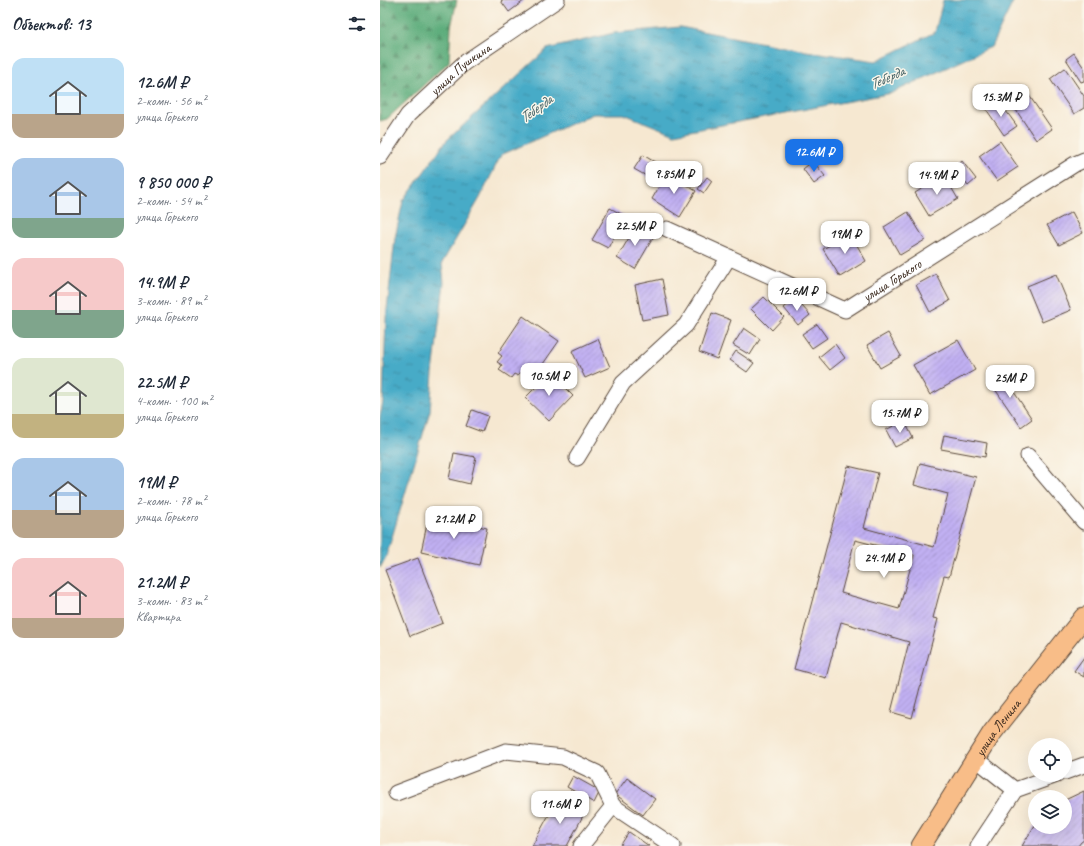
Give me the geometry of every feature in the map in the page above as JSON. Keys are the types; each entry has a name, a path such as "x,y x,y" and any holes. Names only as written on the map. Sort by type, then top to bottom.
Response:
{"main road":[{"name":"улица Ленина","path":"921,846 992,733 1084,617"}],"street":[{"name":"улица Пушкина","path":"380,157 408,114 464,63 557,0"},
{"name":"улица Горького","path":"667,229 845,310 1075,164 1084,160"},
{"path":"577,458 623,383 686,325 729,258"},
{"path":"1028,456 1084,522"},
{"path":"396,793 506,751 563,757 597,773 613,806 673,846"},
{"path":"976,760 1015,790"},
{"path":"1072,769 1084,765"},
{"path":"978,846 1015,790 1037,782"},
{"path":"583,845 613,806"}],"green space":[{"path":"380,0 457,0 451,27 449,62 387,119 380,121"}],"water":[{"name":"Теберда","path":"943,0 1014,0 991,47 892,93 674,134 624,114 593,114 501,155 480,198 442,263 444,283 430,411 386,557 380,568 380,418 383,401 386,318 395,238 403,201 446,141 547,49 614,33 680,27 806,51 876,61 935,32"}],"building":[{"path":"525,0 509,12 501,1"},
{"path":"1074,53 1084,68 1084,81 1081,82 1066,59"},
{"path":"1065,68 1084,96 1084,108 1074,114 1050,79"},
{"path":"1024,88 1052,129 1036,140 1008,98"},
{"path":"998,100 1017,126 1004,135 986,109"},
{"path":"1000,141 1018,167 997,181 979,156"},
{"path":"643,155 658,164 650,178 634,169"},
{"path":"813,161 825,176 814,184 803,169"},
{"path":"962,161 976,179 968,186 954,168"},
{"path":"667,173 696,191 680,217 652,199"},
{"path":"944,175 958,199 929,216 915,193"},
{"path":"707,177 712,181 704,193 698,189"},
{"path":"610,208 625,216 608,248 592,240"},
{"path":"908,212 925,240 900,255 884,227"},
{"path":"1072,212 1083,233 1059,245 1047,225"},
{"path":"636,226 654,236 635,269 617,258"},
{"path":"850,233 866,261 840,277 823,249"},
{"path":"936,274 950,301 930,312 916,285"},
{"path":"1056,274 1071,310 1042,322 1027,286"},
{"path":"662,279 669,315 642,320 635,285"},
{"path":"764,297 784,317 772,330 751,309"},
{"path":"795,298 810,315 798,325 784,308"},
{"path":"712,313 731,320 717,359 699,352"},
{"path":"523,316 559,341 536,374 525,367 518,376 514,374 511,378 499,370 502,365 497,362 502,356 498,353"},
{"path":"817,324 827,338 812,348 802,334"},
{"path":"744,328 760,339 750,355 733,345"},
{"path":"888,333 901,356 880,368 867,345"},
{"path":"598,339 610,367 585,378 572,351"},
{"path":"958,340 975,370 930,395 913,365"},
{"path":"835,344 845,358 830,370 819,357"},
{"path":"736,351 754,363 747,372 730,360"},
{"path":"1000,371 1032,419 1021,427 988,379"},
{"path":"550,373 573,396 549,421 525,398"},
{"path":"472,410 488,416 482,432 466,426"},
{"path":"904,420 913,438 895,447 886,430"},
{"path":"944,435 987,443 985,457 941,449"},
{"path":"454,453 476,457 470,484 449,479"},
{"path":"920,463 976,477 949,577 944,576 933,618 938,619 912,718 891,712 909,642 841,622 826,678 794,669 848,466 878,473 864,528 934,547 948,494 914,485","holes":["855,540 914,555 899,609 841,593"]},
{"path":"429,515 487,528 479,565 421,552"},
{"path":"418,558 443,623 410,636 385,570"},
{"path":"1084,657 1084,677 1074,671"},
{"path":"573,776 600,791 594,803 567,787"},
{"path":"627,778 655,799 643,815 615,794"},
{"path":"1084,791 1084,840 1078,846 1022,846 1029,834 1072,834 1072,797"},
{"path":"558,798 585,812 567,846 532,846"},
{"path":"629,832 649,846 620,846"}]}
